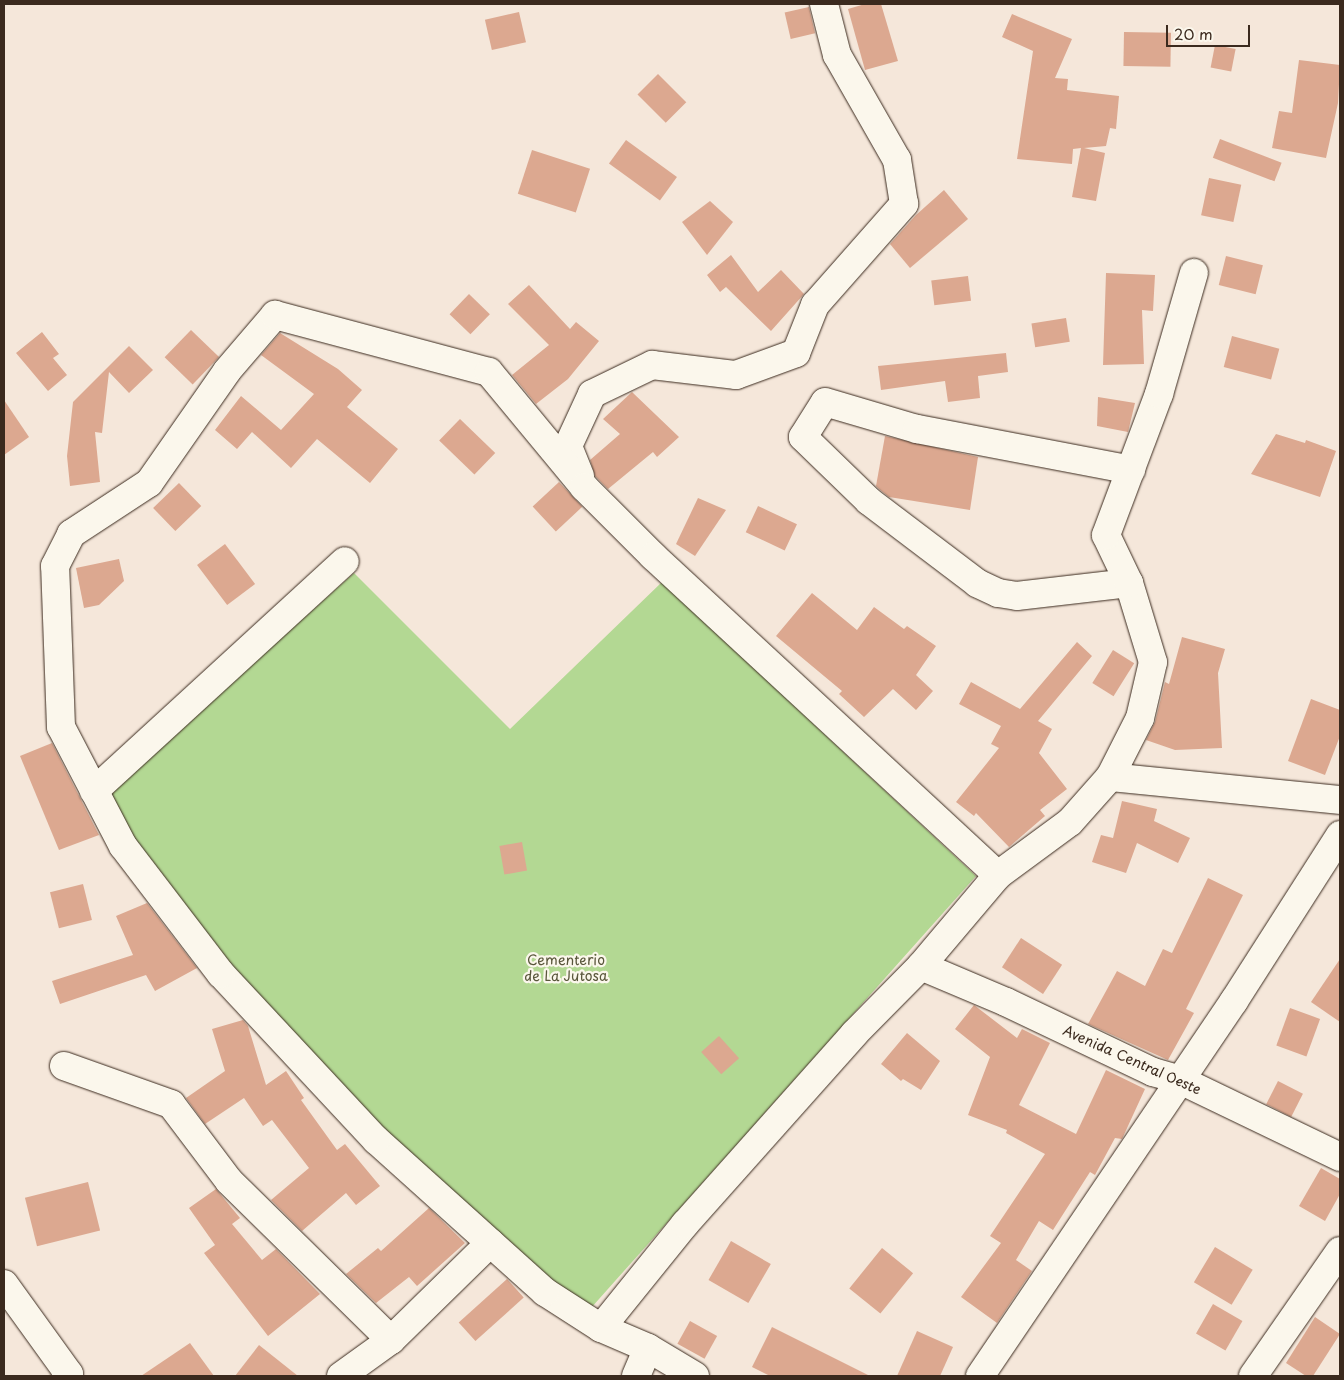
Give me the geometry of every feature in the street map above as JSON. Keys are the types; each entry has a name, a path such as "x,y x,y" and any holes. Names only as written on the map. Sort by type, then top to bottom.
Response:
{"street":[{"path":"584,487 568,446 592,394 652,365 736,375 796,353 815,305 904,204 898,160 837,55 824,4"},
{"path":"601,1328 685,1224 828,1063 921,966 998,875 1070,822 1110,777 1140,718 1153,662 1129,583 1106,535 1159,394 1194,273"},
{"path":"696,1376 648,1348 601,1328 545,1292 376,1140 221,974 123,846 61,726 55,566 71,534 148,483 227,371 275,315 489,372 584,487 653,556 998,875"},
{"path":"1129,583 1017,596 998,593 977,583 869,501 803,437 825,402 917,429 1130,470"},
{"path":"94,791 346,561"},
{"path":"1110,777 1340,800"},
{"path":"980,1376 1178,1079 1234,1001 1340,835"},
{"name":"Avenida Central Oeste","path":"921,966 1006,1002 1154,1072 1178,1079 1340,1157"},
{"path":"64,1066 171,1104 229,1181 391,1340"},
{"path":"341,1376 391,1340 490,1244"},
{"path":"1253,1376 1340,1251"},
{"path":"4,1284 69,1374 66,1376"},
{"path":"636,1376 648,1348"}],"green space":[{"name":"Cementerio de La Jutosa","path":"354,573 510,729 662,582 976,876 591,1308 550,1282 379,1129 226,965 132,839 108,792"}],"building":[{"path":"865,4 881,4 898,61 865,70 848,9"},
{"path":"809,7 815,33 791,39 785,13"},
{"path":"519,12 526,42 492,50 485,20"},
{"path":"1012,14 1072,39 1055,78 1068,79 1067,90 1119,96 1116,129 1110,128 1106,146 1084,148 1105,153 1096,201 1072,197 1081,148 1073,149 1072,164 1017,159 1033,51 1002,37"},
{"path":"1124,32 1171,33 1170,67 1123,66"},
{"path":"1215,45 1236,49 1231,72 1211,68"},
{"path":"1299,60 1340,65 1338,103 1326,158 1272,148 1279,111 1292,113"},
{"path":"658,74 686,102 666,123 637,95"},
{"path":"1220,139 1282,163 1274,181 1213,158"},
{"path":"626,140 677,177 660,200 609,163"},
{"path":"532,150 590,169 576,213 518,194"},
{"path":"1209,178 1241,185 1233,222 1201,215"},
{"path":"944,190 968,219 910,268 890,244 916,215"},
{"path":"710,201 733,222 707,255 682,222"},
{"path":"731,255 758,292 781,270 804,294 771,331 726,287 720,292 707,275"},
{"path":"1226,256 1263,265 1256,294 1219,285"},
{"path":"1106,273 1155,275 1153,311 1142,310 1144,364 1103,365"},
{"path":"968,276 971,301 934,305 931,281"},
{"path":"529,285 570,329 576,322 599,341 568,379 536,404 512,375 549,345 508,304"},
{"path":"469,294 490,314 470,334 450,314"},
{"path":"1066,318 1070,342 1035,347 1031,323"},
{"path":"191,330 219,357 193,384 165,357"},
{"path":"42,332 59,354 53,358 67,375 48,391 16,353"},
{"path":"280,333 338,369 362,390 347,407 398,449 370,483 317,439 291,468 252,432 237,449 215,430 241,396 281,430 314,394 261,355"},
{"path":"1232,336 1279,349 1271,380 1224,367"},
{"path":"129,346 153,370 129,393 109,372 102,433 95,432 100,482 70,486 67,456 73,402"},
{"path":"1006,353 1008,372 978,376 980,398 948,402 945,381 881,390 878,366"},
{"path":"632,392 679,437 657,457 653,452 608,489 595,476 590,460 620,434 603,419"},
{"path":"1098,397 1135,403 1128,432 1097,426"},
{"path":"4,400 29,437 4,455"},
{"path":"460,419 495,453 474,475 439,441"},
{"path":"1276,434 1305,443 1306,440 1336,451 1320,497 1251,474"},
{"path":"885,436 978,457 970,510 889,497 879,489 876,486"},
{"path":"559,482 582,507 556,531 533,507"},
{"path":"179,483 201,506 175,531 153,508"},
{"path":"698,498 726,510 695,556 676,544"},
{"path":"758,506 797,524 785,550 746,532"},
{"path":"225,544 255,584 227,605 197,565"},
{"path":"119,559 124,581 99,605 84,608 76,568"},
{"path":"812,593 857,630 874,607 904,629 907,626 936,646 916,675 933,691 916,710 893,689 864,717 839,694 842,691 776,636"},
{"path":"1182,637 1225,649 1218,673 1222,748 1175,750 1146,740 1155,722 1165,682 1169,684"},
{"path":"1077,642 1092,656 1038,721 1052,729 1039,753 1067,789 1040,810 1045,816 1009,847 976,813 974,816 956,802 999,748 991,744 1001,726 959,704 971,682 1020,709"},
{"path":"1113,650 1134,663 1114,696 1092,683"},
{"path":"1311,699 1340,710 1340,736 1325,775 1288,761"},
{"path":"52,743 99,835 59,850 20,756"},
{"path":"1122,801 1157,809 1154,821 1190,838 1178,863 1137,843 1126,873 1092,862 1101,835 1113,838"},
{"path":"522,842 527,871 504,875 499,846"},
{"path":"1208,878 1243,895 1186,1009 1194,1013 1168,1060 1088,1024 1117,971 1145,986 1163,949 1172,953"},
{"path":"83,884 92,920 59,928 50,892"},
{"path":"147,903 197,968 155,991 146,975 60,1004 52,981 133,955 116,916"},
{"path":"1021,938 1062,965 1043,994 1002,967"},
{"path":"1340,959 1340,1022 1311,1002"},
{"path":"974,1005 1017,1038 1022,1029 1050,1043 1019,1105 1076,1134 1106,1070 1145,1089 1122,1139 1115,1138 1095,1175 1090,1172 1053,1230 1039,1221 1016,1260 1032,1271 997,1323 961,1297 1001,1243 990,1236 1045,1154 1006,1133 1007,1130 968,1115 990,1057 955,1029"},
{"path":"1290,1008 1320,1019 1306,1057 1276,1046"},
{"path":"243,1020 248,1026 266,1085 286,1071 304,1098 301,1100 337,1150 345,1144 380,1186 356,1205 346,1193 302,1231 271,1200 309,1168 272,1120 263,1126 244,1098 205,1124 186,1098 225,1071 212,1029"},
{"path":"907,1033 940,1061 921,1090 903,1079 901,1081 881,1064"},
{"path":"719,1036 739,1058 721,1074 701,1052"},
{"path":"1278,1081 1303,1094 1291,1117 1266,1104"},
{"path":"1321,1168 1340,1179 1340,1194 1325,1221 1299,1206"},
{"path":"88,1182 100,1231 37,1246 25,1198"},
{"path":"216,1189 240,1218 232,1224 262,1260 276,1249 320,1294 268,1336 204,1253 215,1245 189,1208"},
{"path":"429,1208 465,1243 417,1286 409,1277 376,1303 346,1274 378,1248 381,1251"},
{"path":"731,1241 771,1264 748,1303 708,1280"},
{"path":"1215,1247 1253,1270 1232,1305 1194,1282"},
{"path":"882,1248 913,1273 880,1314 849,1288"},
{"path":"507,1279 524,1298 475,1341 459,1322"},
{"path":"1213,1304 1242,1321 1225,1350 1196,1333"},
{"path":"1315,1317 1340,1334 1313,1376 1306,1376 1286,1363"},
{"path":"690,1321 717,1336 705,1359 677,1344"},
{"path":"772,1327 870,1376 770,1376 752,1367"},
{"path":"917,1331 953,1347 940,1376 897,1376"},
{"path":"190,1343 214,1376 141,1376"},
{"path":"259,1345 298,1376 235,1376"}]}
